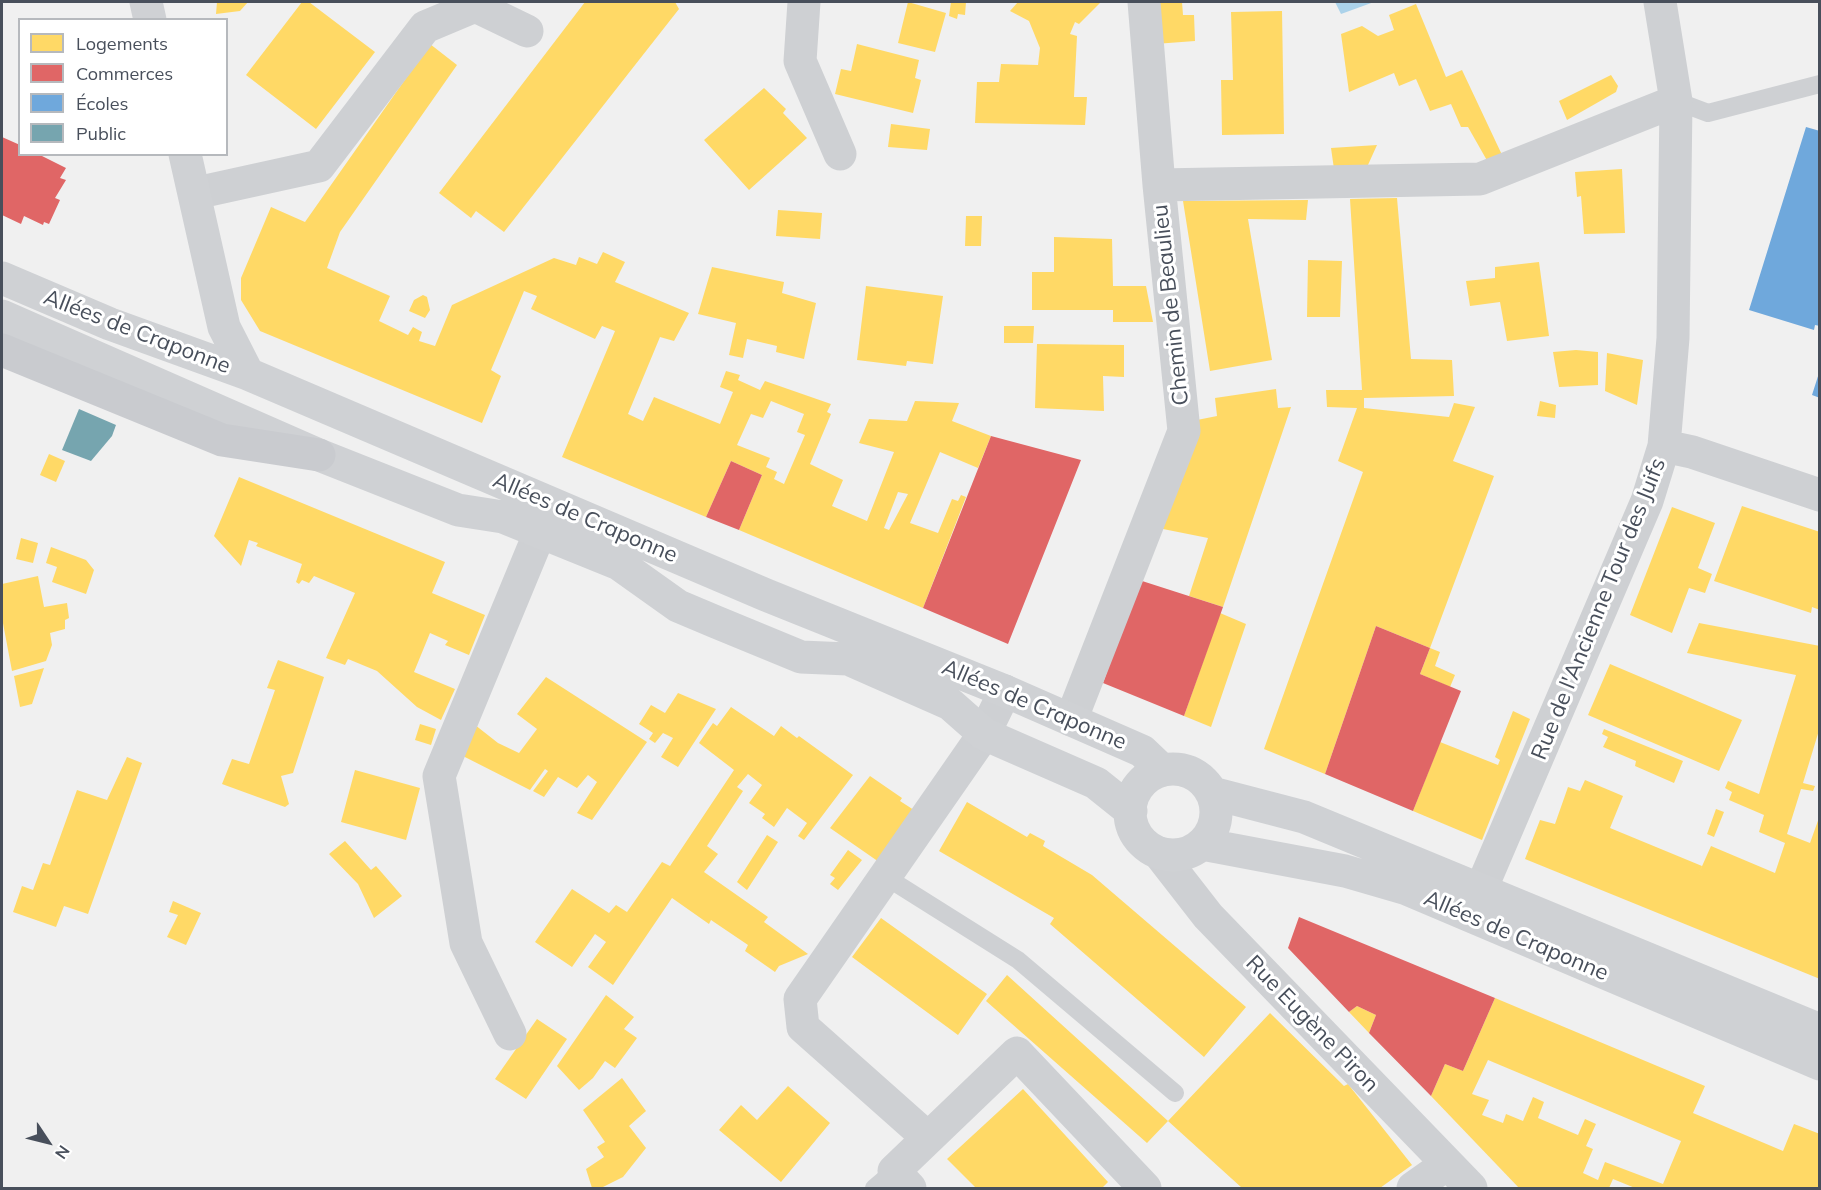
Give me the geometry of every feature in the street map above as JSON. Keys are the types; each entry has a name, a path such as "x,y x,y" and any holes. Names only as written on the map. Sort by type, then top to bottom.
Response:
{"main road":[{"path":"146,2 150,18"},
{"path":"187,156 224,327 248,374"},
{"name":"Allées de Craponne","path":"2,278 110,324 248,374 766,595 1005,691 1142,751 1162,770"},
{"name":"Allées de Craponne","path":"2,316 319,455 458,510 503,517 619,564 688,610 801,657 848,659 950,704 984,734 1096,783 1131,812"},
{"path":"110,324 319,455"},
{"path":"2,350 222,440 319,455"},
{"path":"1176,769 1191,773 1203,781 1212,793 1216,820 1211,834 1202,844 1182,855 1159,853 1138,837 1132,825 1133,798 1139,786 1162,770 1176,769"},
{"name":"Allées de Craponne","path":"1212,793 1304,817 1475,903 1820,1064"},
{"name":"Allées de Craponne","path":"1202,844 1345,871 1407,890 1475,903 1820,1030"}],"street":[{"path":"804,2 800,61 840,154"},
{"path":"1144,2 1159,185"},
{"name":"Rue de l'Ancienne Tour des Juifs","path":"1475,903 1647,501 1664,446 1673,338 1676,101 1660,2"},
{"path":"196,193 319,166 425,27 475,6 527,31"},
{"name":"Chemin de Beaulieu","path":"1071,720 1184,431 1159,185 1480,179 1676,101"},
{"path":"1664,446 1692,452 1820,495"},
{"path":"510,1034 466,944 439,776 540,532"},
{"path":"928,1138 803,1027 800,999 984,734 1005,691"},
{"name":"Rue Eugène Piron","path":"1159,853 1208,916 1471,1188"},
{"path":"893,1183 928,1138 1017,1053 1138,1186"},
{"path":"1413,1188 1447,1164"}],"lane":[{"path":"1676,101 1708,112 1820,84"},
{"path":"886,878 1018,960 1175,1093"}],"water":[{"path":"1335,2 1374,2 1341,14"}],"building: Logements":[{"path":"217,2 248,2 240,11 216,14"},
{"path":"302,2 309,2 375,52 316,129 246,75"},
{"path":"585,2 675,2 679,9 504,232 476,211 471,218 439,193"},
{"path":"908,2 946,13 935,52 898,43"},
{"path":"951,2 966,2 965,15 958,14 957,19 949,16"},
{"path":"1018,2 1101,2 1079,24 1075,22 1070,34 1077,36 1074,97 1087,97 1085,125 975,123 977,82 999,82 1001,64 1038,65 1040,48 1029,21 1010,11"},
{"path":"1155,2 1182,2 1183,15 1194,15 1195,41 1155,44"},
{"path":"1416,4 1446,77 1462,70 1503,157 1489,164 1468,127 1461,127 1451,104 1430,111 1416,79 1399,86 1394,73 1349,92 1341,34 1362,26 1378,36 1394,30 1389,15"},
{"path":"1282,11 1284,134 1222,135 1221,80 1233,80 1231,12"},
{"path":"430,44 457,65 340,232 327,268 390,296 379,321 408,335 413,327 422,332 419,341 435,346 452,305 554,258 576,265 579,257 597,264 603,252 625,262 615,282 689,313 674,341 660,337 628,414 643,421 654,397 720,424 733,392 720,387 726,371 740,375 738,380 760,390 765,381 831,404 827,412 831,414 810,464 843,480 832,506 867,521 894,452 859,443 869,419 907,421 915,401 959,403 952,421 991,436 978,468 940,452 910,523 938,533 952,499 958,501 961,495 966,497 923,608 739,530 762,475 731,461 706,517 562,457 615,331 602,326 595,339 531,309 537,296 524,291 491,370 501,376 482,423 260,331 241,300 241,278 271,207 305,222","holes":["771,401 804,414 797,432 805,435 784,484 774,479 777,472 766,467 770,458 737,445 751,414 763,418","898,492 908,494 889,530 884,528"]},
{"path":"857,44 919,60 915,78 921,80 913,113 835,94 841,69 851,71"},
{"path":"1611,75 1618,86 1616,92 1567,120 1559,101"},
{"path":"764,88 786,109 783,113 807,138 749,190 704,140"},
{"path":"891,124 930,129 927,150 888,147"},
{"path":"1377,145 1363,176 1335,176 1331,148"},
{"path":"1622,169 1625,233 1584,234 1581,196 1577,197 1575,172"},
{"path":"1397,198 1411,359 1452,360 1454,396 1364,398 1364,408 1449,417 1454,403 1475,407 1453,461 1494,476 1430,648 1376,626 1325,774 1264,749 1363,472 1338,461 1357,408 1327,407 1326,390 1362,390 1350,199"},
{"path":"1308,200 1306,220 1248,219 1272,360 1210,371 1183,201"},
{"path":"778,210 822,213 820,239 776,236"},
{"path":"966,216 982,216 981,246 965,246"},
{"path":"1054,237 1112,239 1113,286 1146,286 1153,322 1113,322 1113,310 1032,310 1032,272 1054,272"},
{"path":"1308,260 1342,261 1340,317 1307,317"},
{"path":"1539,262 1549,336 1507,341 1500,302 1470,306 1466,281 1495,278 1495,267"},
{"path":"712,267 784,282 782,293 816,303 804,359 776,352 777,346 747,339 743,358 729,355 736,323 698,314"},
{"path":"866,286 943,296 933,364 907,361 906,366 857,360"},
{"path":"423,295 427,297 430,310 425,318 409,311 414,300"},
{"path":"1004,326 1034,326 1033,343 1004,343"},
{"path":"1037,344 1124,345 1124,377 1103,376 1104,411 1035,408"},
{"path":"1576,350 1598,352 1598,385 1559,387 1553,352"},
{"path":"1607,353 1643,360 1637,405 1605,391"},
{"path":"1276,389 1278,408 1291,407 1223,607 1189,596 1208,538 1158,528 1197,420 1217,416 1215,398"},
{"path":"1540,401 1556,405 1555,418 1537,416"},
{"path":"49,454 65,461 56,482 40,475"},
{"path":"239,477 445,562 432,593 485,615 469,655 445,645 448,641 430,633 414,672 455,689 441,720 417,707 377,671 348,659 345,665 326,658 355,593 314,576 309,583 302,580 299,584 296,582 302,564 256,546 258,543 249,540 241,566 214,536"},
{"path":"1742,506 1820,532 1820,610 1812,607 1811,613 1714,581"},
{"path":"1672,507 1715,523 1698,568 1712,574 1705,593 1689,588 1672,633 1630,615"},
{"path":"21,538 38,543 33,563 16,559"},
{"path":"51,547 86,560 94,570 86,594 52,582 57,567 46,563"},
{"path":"38,576 44,607 67,603 69,618 65,620 65,629 50,633 52,645 46,661 12,671 2,618 2,584"},
{"path":"1220,613 1246,624 1211,727 1184,716"},
{"path":"1699,623 1820,646 1820,727 1803,783 1815,786 1813,791 1801,789 1787,834 1810,843 1820,815 1820,979 1525,859 1540,820 1555,824 1568,787 1580,791 1585,780 1623,796 1610,828 1702,866 1699,873 1711,846 1775,873 1785,843 1759,832 1764,815 1729,800 1732,792 1725,788 1728,781 1759,794 1796,675 1687,653"},
{"path":"1430,648 1440,652 1435,666 1455,675 1450,687 1420,674"},
{"path":"278,660 324,677 293,773 281,776 289,804 285,807 222,784 232,759 249,764 275,690 267,688"},
{"path":"1610,664 1742,720 1719,771 1588,715"},
{"path":"44,668 32,704 20,707 14,676"},
{"path":"546,677 647,742 592,820 577,813 597,782 588,775 577,788 558,777 544,797 533,791 548,771 545,769 530,790 457,753 470,721 498,743 519,753 537,729 517,714"},
{"path":"678,693 716,709 678,767 661,757 673,738 663,733 655,743 649,739 653,733 639,724 651,705 665,713"},
{"path":"731,707 774,736 781,726 797,738 799,736 853,775 804,840 798,836 807,823 787,808 774,827 762,818 765,814 749,803 762,785 748,774 737,787 743,791 707,846 718,854 704,872 768,917 764,922 808,954 779,966 775,972 745,951 748,945 711,920 709,924 672,898 613,985 588,967 606,942 595,934 572,967 535,942 572,889 609,913 616,905 627,912 662,862 670,866 734,770 699,743 713,723 717,726"},
{"path":"1513,711 1530,719 1482,840 1413,811 1440,742 1498,765 1500,760 1495,757"},
{"path":"420,724 436,729 431,745 415,740"},
{"path":"1604,729 1683,761 1674,783 1635,766 1636,761 1603,747 1608,737 1602,734"},
{"path":"127,757 142,763 88,914 64,906 56,927 13,912 22,886 33,890 43,863 50,865 77,790 107,800"},
{"path":"355,770 420,788 406,840 341,822"},
{"path":"870,776 902,798 900,801 917,812 879,862 830,828"},
{"path":"967,802 1027,837 1030,833 1045,841 1043,846 1092,875 1246,1007 1204,1057 1050,924 1054,918 939,851"},
{"path":"1716,809 1724,812 1714,837 1707,834"},
{"path":"767,835 778,842 747,890 737,882"},
{"path":"345,841 371,870 376,866 402,896 374,918 358,884 329,854"},
{"path":"848,850 862,860 838,890 830,884 835,878 830,875"},
{"path":"173,901 201,913 186,945 167,937 178,915 169,912"},
{"path":"881,918 987,994 958,1035 852,957"},
{"path":"1007,975 1168,1121 1147,1143 986,1001"},
{"path":"606,995 634,1017 624,1029 637,1038 615,1068 605,1061 593,1078 579,1090 557,1066"},
{"path":"1495,998 1705,1086 1693,1113 1783,1151 1794,1124 1820,1134 1820,1188 1635,1188 1613,1179 1609,1188 1519,1188 1431,1096 1445,1064 1463,1071","holes":["1488,1060 1681,1141 1663,1184 1605,1162 1598,1180 1583,1173 1593,1149 1586,1146 1596,1124 1585,1119 1578,1135 1538,1118 1544,1102 1533,1097 1523,1121 1506,1114 1503,1123 1482,1115 1489,1100 1472,1094"]},
{"path":"1357,1006 1376,1015 1369,1033 1349,1012"},
{"path":"1270,1013 1344,1086 1348,1084 1412,1165 1380,1188 1242,1188 1168,1121"},
{"path":"537,1019 567,1039 526,1099 495,1079"},
{"path":"622,1078 646,1111 629,1126 646,1148 623,1177 601,1188 592,1188 586,1169 604,1157 597,1147 605,1142 583,1110"},
{"path":"788,1086 830,1123 781,1182 719,1130 741,1105 757,1120"},
{"path":"1023,1089 1108,1182 1102,1188 976,1188 947,1159"}],"building: Commerces":[{"path":"2,137 18,144 18,156 42,156 66,168 60,178 66,180 55,198 60,200 49,224 44,222 43,225 24,216 21,224 2,215"},
{"path":"991,436 1081,460 1008,644 923,608"},
{"path":"731,461 762,475 739,530 706,517"},
{"path":"1139,580 1223,607 1184,716 1103,683"},
{"path":"1376,626 1430,648 1420,674 1461,691 1413,811 1325,774"},
{"path":"1299,917 1495,998 1463,1071 1445,1064 1431,1096 1369,1033 1376,1015 1357,1006 1349,1012 1288,948"}],"building: Écoles":[{"path":"1806,127 1820,131 1820,326 1815,325 1814,330 1749,310"},
{"path":"1820,373 1820,398 1812,395"}],"building: Public":[{"path":"79,409 116,425 112,436 91,461 62,450"}]}
